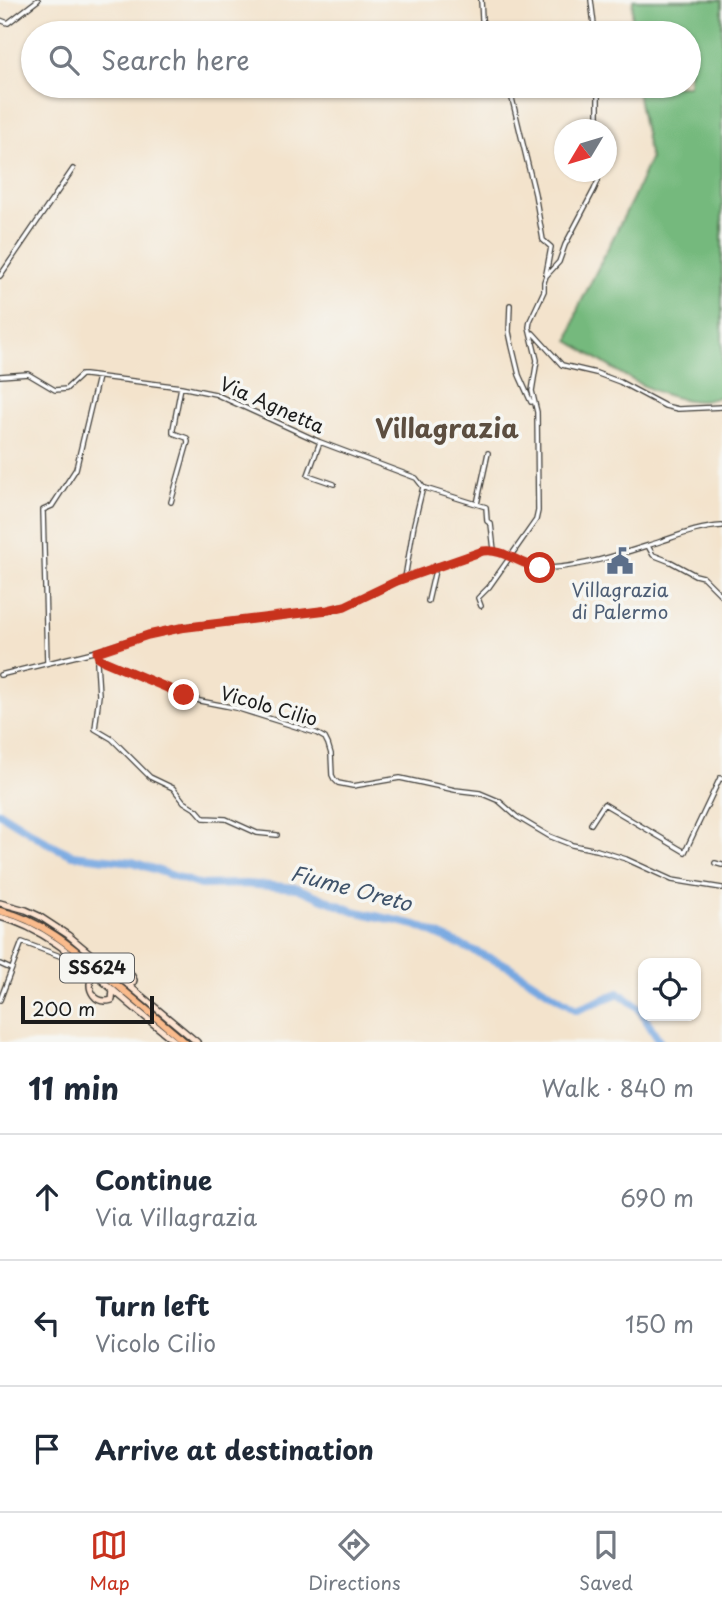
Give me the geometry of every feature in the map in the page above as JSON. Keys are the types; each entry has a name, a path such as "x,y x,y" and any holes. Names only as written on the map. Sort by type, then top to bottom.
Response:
{"main road":[{"path":"0,903 26,910 54,925 197,1042"},
{"name":"SS624","path":"0,911 34,923 55,935 185,1042"},
{"path":"0,917 14,920 41,933 74,956 176,1042"},
{"path":"113,989 112,1000 105,1002 94,996 89,986 92,975 105,961 113,959 130,972 134,981 128,985"}],"street":[{"path":"0,20 8,23 38,0"},
{"path":"481,0 483,21"},
{"path":"591,0 594,21"},
{"path":"481,606 478,598 532,527 538,511 537,412 531,391 537,360 530,321 544,291 551,247 543,240 512,98"},
{"path":"598,98 598,119"},
{"path":"0,276 73,169"},
{"path":"546,276 559,262 598,182"},
{"path":"510,305 509,332 512,346 522,382 531,402 535,401"},
{"path":"531,332 562,365 620,382 664,406 678,409 722,407"},
{"name":"Via Agnetta","path":"0,376 27,374 55,390 66,389 81,375 181,387 222,396 320,442 416,478 423,486 477,504"},
{"path":"47,663 43,510 52,506 76,469 98,377"},
{"path":"171,502 188,442 187,438 173,433 181,387"},
{"path":"320,442 308,475 334,484"},
{"path":"488,453 477,504 486,506 494,550"},
{"path":"405,578 423,486"},
{"path":"0,675 97,652 148,635 180,628 345,606 405,578 483,551 494,550 532,567 549,569 611,556 695,531 722,526"},
{"path":"648,546 653,555 703,577 722,597"},
{"path":"428,601 436,566"},
{"path":"97,652 99,695 95,729 112,739 150,777 173,788 181,799 204,818 226,819 257,833 277,835"},
{"name":"Vicolo Cilio","path":"99,658 200,701 236,708 316,733 325,738 328,744 332,775 338,783 353,786 400,778 480,793 499,801 517,817 550,836 572,845 626,859 672,880 722,888"},
{"path":"591,824 604,804 685,852 721,778"},
{"path":"715,863 722,865"},
{"path":"0,1000 22,942 68,959 74,956"},
{"path":"0,964 11,970"}],"green space":[{"path":"633,0 722,0 722,396 701,401 666,395 649,388 569,341 578,308 650,159 638,98 701,98 701,21 632,21"}],"waterway":[{"name":"Fiume Oreto","path":"0,813 51,845 73,855 133,862 200,885 245,884 297,888 353,911 416,925 508,966 577,1010 619,993 638,1007 660,1042"}],"place":[{"name":"Villagrazia di Palermo","path":"620,561"}],"district":[{"name":"Villagrazia","path":"447,429"}],"route":[{"path":"184,695 104,661 99,658 97,652 148,635 180,628 300,615 345,606 397,581 483,551 494,550 526,565 540,568"}]}
